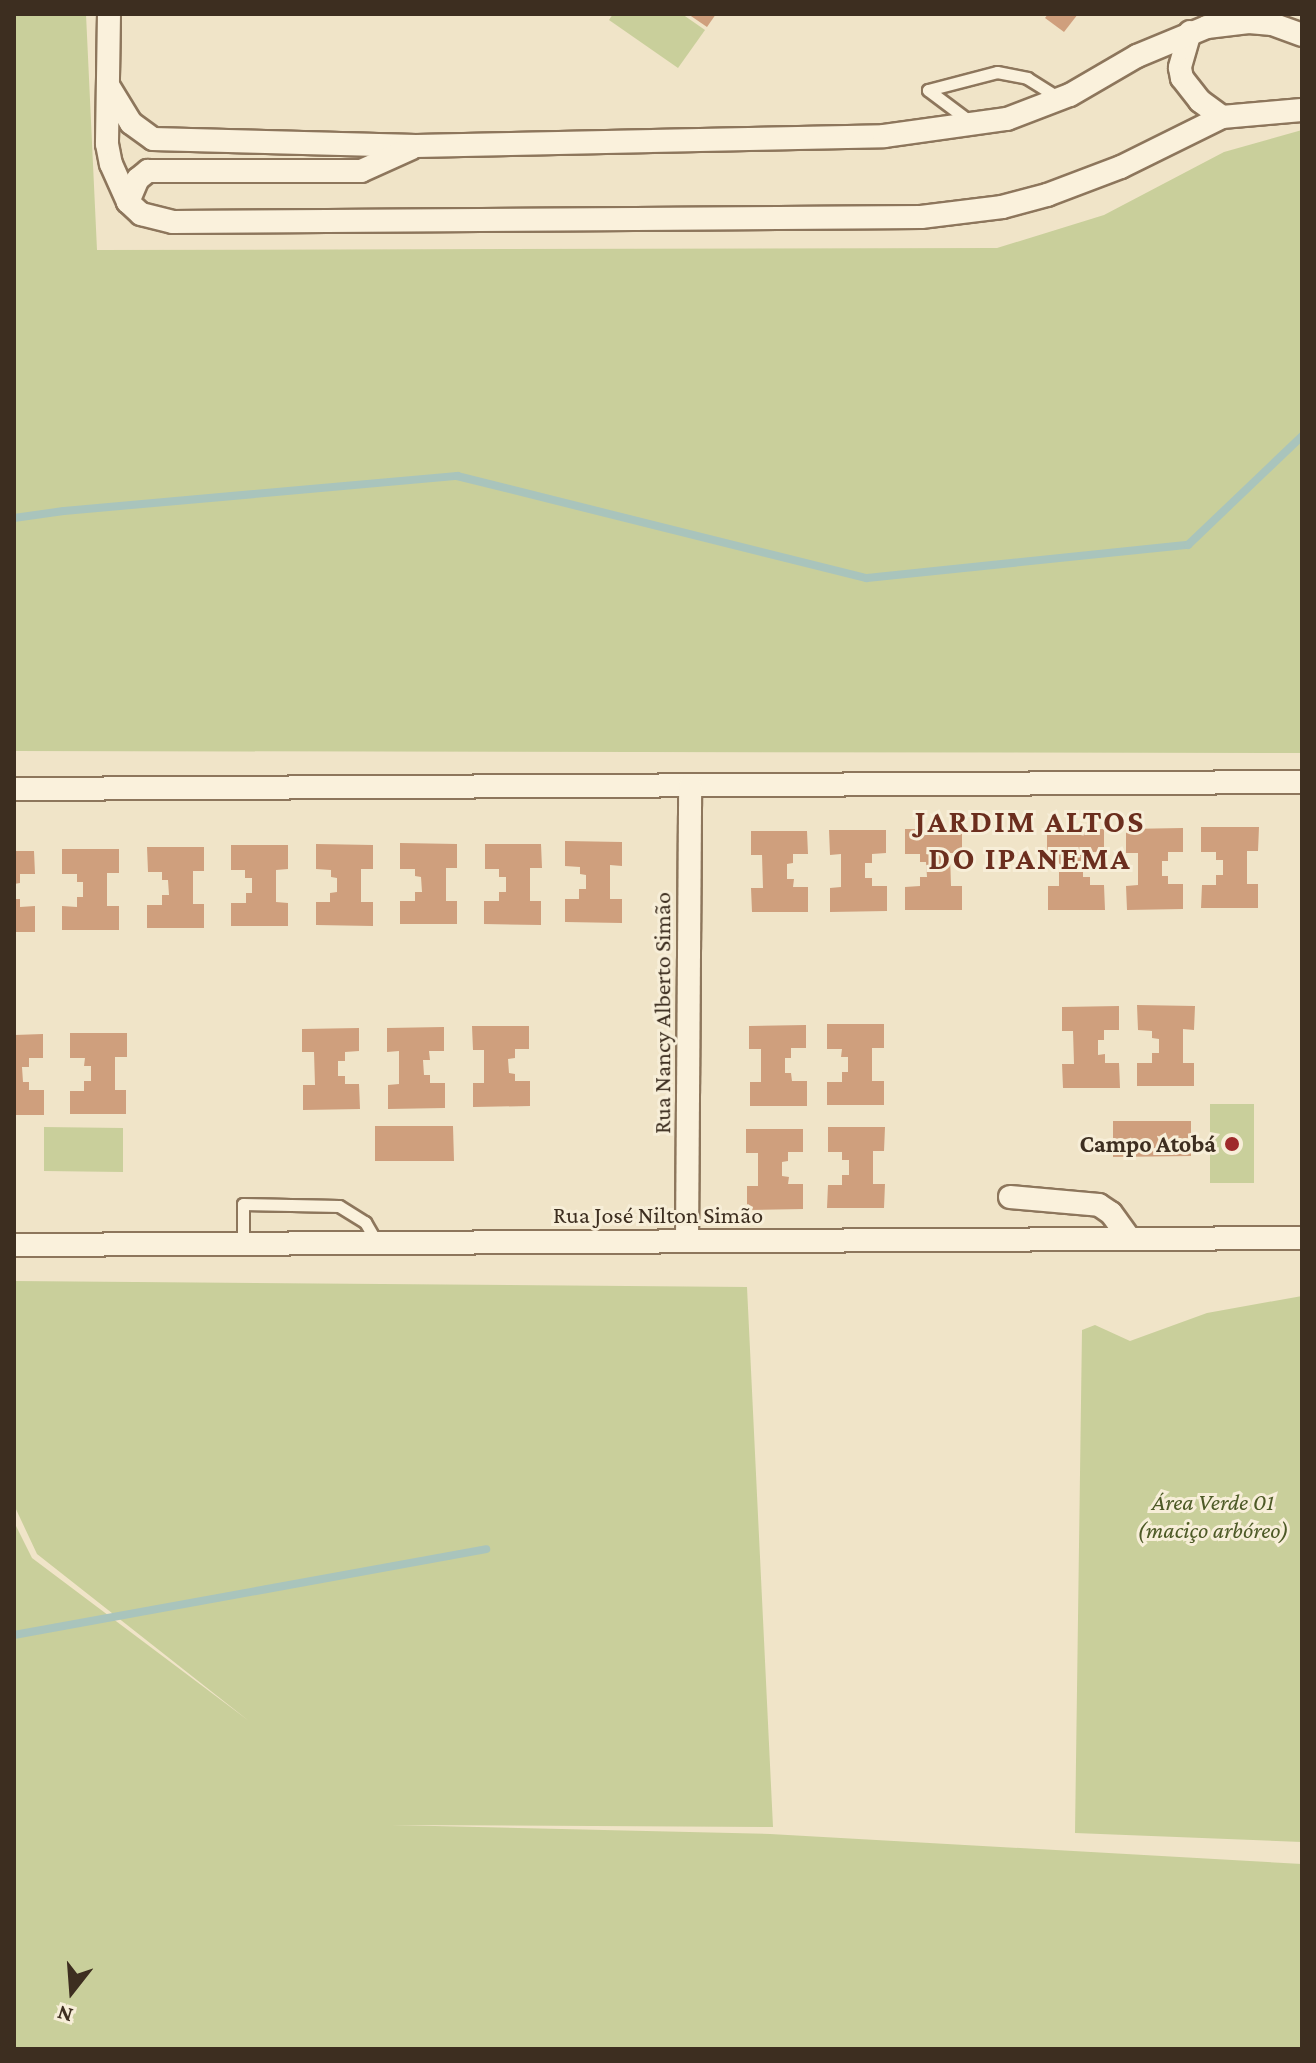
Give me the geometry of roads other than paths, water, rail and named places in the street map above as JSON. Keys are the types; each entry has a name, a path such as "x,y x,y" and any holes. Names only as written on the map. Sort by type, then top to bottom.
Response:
{"street":[{"path":"109,14 107,144 111,164 128,202 141,214 173,222 921,217 1002,207 1047,195 1121,167 1222,117 1297,105"},
{"path":"109,86 131,123 153,139 416,146 884,136 976,126 1060,99 1190,32 1249,18 1302,35"},
{"path":"1190,32 1180,68 1182,78 1200,101 1222,117"},
{"path":"128,202 138,179 148,171 361,171 416,146"},
{"path":"14,789 1302,782"},
{"name":"Rua Nancy Alberto Simão","path":"687,1241 690,786"},
{"path":"1010,1197 1099,1205 1111,1213 1130,1239"},
{"name":"Rua José Nilton Simão","path":"14,1245 1302,1238"}],"lane":[{"path":"976,126 928,90 997,72 1027,78 1060,99"},
{"path":"243,1243 243,1204 339,1206 365,1222 377,1243"}],"waterway":[{"path":"14,518 457,476 867,578 1188,545 1302,436"},
{"path":"14,1635 486,1549"}],"place":[{"name":"Campo Atobá","path":"1232,1144"}],"district":[{"name":"JARDIM ALTOS DO IPANEMA","path":"1030,840"}],"park label":[{"name":"Área Verde 01 (maciço arbóreo)","path":"1213,1516"}]}
